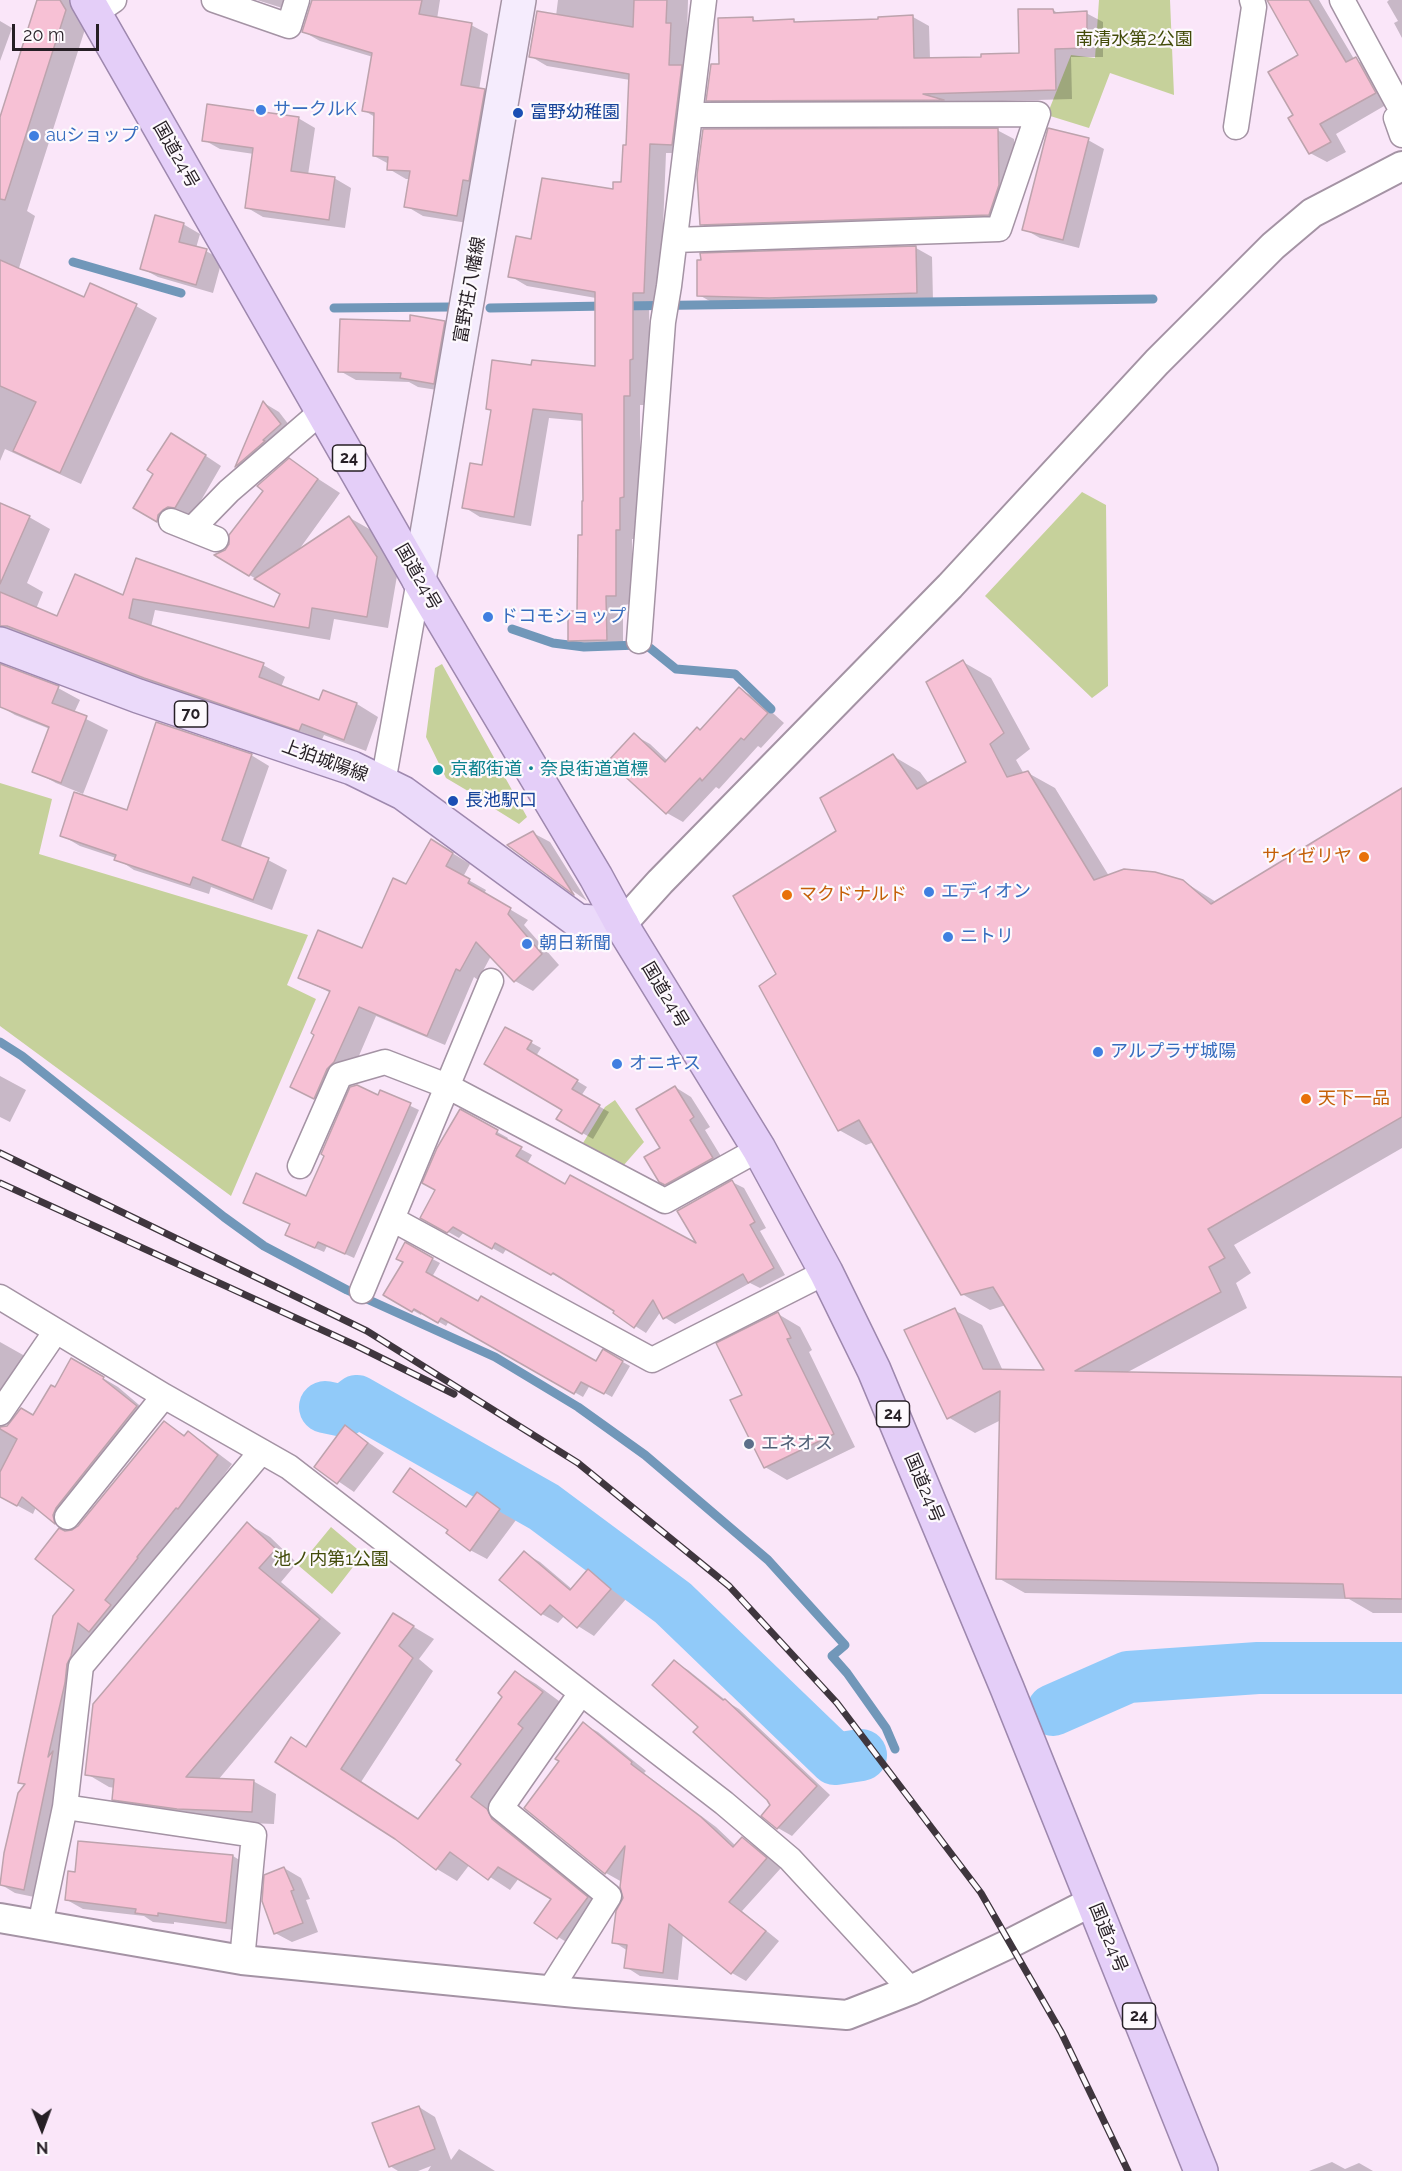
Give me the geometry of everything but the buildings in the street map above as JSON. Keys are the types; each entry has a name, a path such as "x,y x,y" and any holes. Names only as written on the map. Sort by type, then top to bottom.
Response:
{"highway":[{"name":"国道24号","path":"99,4 322,411 622,924 759,1149 826,1272 874,1370 1093,1901 1201,2171"}],"main road":[{"name":"富野荘八幡線","path":"419,580 519,0"},
{"name":"上狛城陽線","path":"0,644 138,696 352,768 403,793 578,921 622,924"}],"street":[{"path":"214,0 289,26 297,0"},
{"path":"639,641 663,322 704,0"},
{"path":"1236,127 1254,7 1252,0"},
{"path":"1342,0 1402,112 1396,118 1402,135"},
{"path":"675,240 999,229 1038,114 690,115"},
{"path":"622,924 668,873 950,586 1157,362 1273,246 1312,213 1402,166"},
{"path":"216,539 181,525 229,491 322,411"},
{"path":"383,783 419,580"},
{"path":"362,1291 491,981"},
{"path":"300,1166 340,1075 385,1062 447,1086 665,1202 759,1149"},
{"path":"392,1219 652,1360 826,1272"},
{"path":"0,1297 164,1396 289,1467 724,1803 790,1859 911,1990"},
{"path":"0,1413 56,1331"},
{"path":"67,1517 164,1396"},
{"path":"40,1925 65,1807 81,1666 261,1452"},
{"path":"550,1990 609,1896 501,1808 581,1693"},
{"path":"65,1807 254,1835 242,1960"},
{"path":"0,1918 242,1960 550,1990 846,2015 911,1990 1093,1901"}],"green space":[{"name":"南清水第2公園","path":"1099,0 1170,0 1174,95 1110,73 1089,128 1047,115 1071,55 1095,58"},
{"path":"1082,492 1106,505 1108,686 1092,698 985,596"},
{"path":"442,664 527,817 519,824 474,796 476,793 470,788 468,791 446,778 426,737 435,668"},
{"path":"0,783 52,799 39,854 308,935 287,985 316,999 231,1196 0,1026"},
{"path":"615,1100 644,1142 623,1166 583,1143 605,1107"},
{"name":"池ノ内第1公園","path":"331,1527 363,1554 332,1594 299,1566"}],"water":[{"path":"363,1389 445,1425 456,1457 347,1396"}],"waterway":[{"path":"73,262 181,293"},
{"path":"621,306 1153,299"},
{"path":"490,308 607,306"},
{"path":"334,308 451,307"},
{"path":"512,629 553,643 584,647 638,645 650,648 676,669 735,674 771,709"},
{"path":"0,1042 22,1056 224,1217 264,1246 347,1290 495,1357 578,1407 645,1455 768,1560 845,1645 832,1656 847,1673 886,1728 895,1749"},
{"path":"325,1407 344,1411 357,1401 544,1507 673,1603 835,1759 861,1755"},
{"path":"1053,1710 1128,1677 1258,1668 1402,1668"}],"railway":[{"path":"0,1153 367,1331 578,1463 729,1586 837,1703 981,1893 1061,2032 1128,2171"},
{"path":"0,1183 355,1345 454,1394"}],"place":[{"name":"サークルK","path":"261,110"},
{"name":"富野幼稚園","path":"518,113"},
{"name":"auショップ","path":"34,136"},
{"name":"ドコモショップ","path":"488,617"},
{"name":"京都街道・奈良街道道標","path":"438,770"},
{"name":"長池駅口","path":"453,801"},
{"name":"サイゼリヤ","path":"1364,857"},
{"name":"エディオン","path":"929,892"},
{"name":"マクドナルド","path":"787,895"},
{"name":"ニトリ","path":"948,937"},
{"name":"朝日新聞","path":"527,944"},
{"name":"アルプラザ城陽","path":"1098,1052"},
{"name":"オニキス","path":"617,1064"},
{"name":"天下一品","path":"1306,1099"},
{"name":"エネオス","path":"749,1444"}]}
